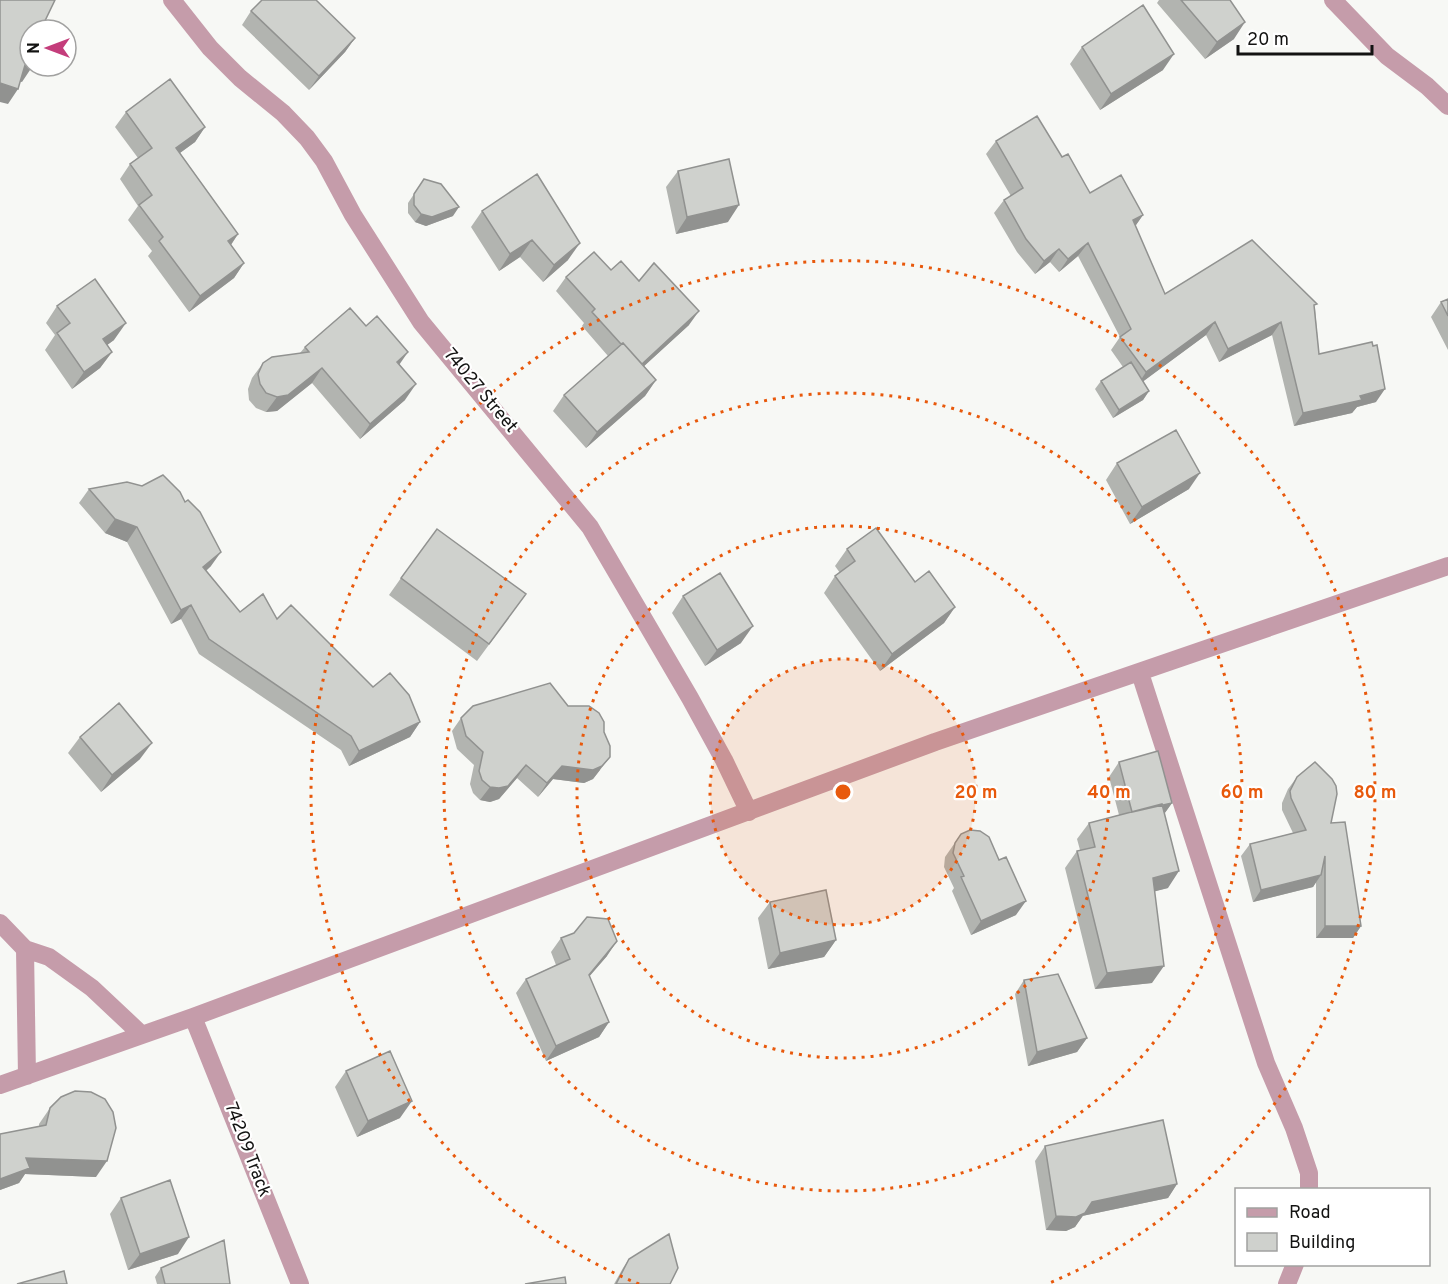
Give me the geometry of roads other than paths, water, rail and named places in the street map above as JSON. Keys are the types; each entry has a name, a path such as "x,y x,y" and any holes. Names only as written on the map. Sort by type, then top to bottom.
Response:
{"street":[{"name":"74027 Street","path":"172,0 210,48 307,138 324,161 353,215 422,322 590,527 690,698 724,760 748,812"},
{"path":"1333,0 1387,56 1427,86 1448,106"},
{"path":"0,1085 193,1017 935,742 1448,566"},
{"path":"1140,672 1266,1063 1298,1139 1309,1173 1309,1188"},
{"path":"0,923 25,949 49,957 92,988 142,1035"},
{"path":"25,949 27,1076"},
{"name":"74209 Track","path":"193,1017 300,1284"},
{"path":"1287,1284 1294,1266"}]}
